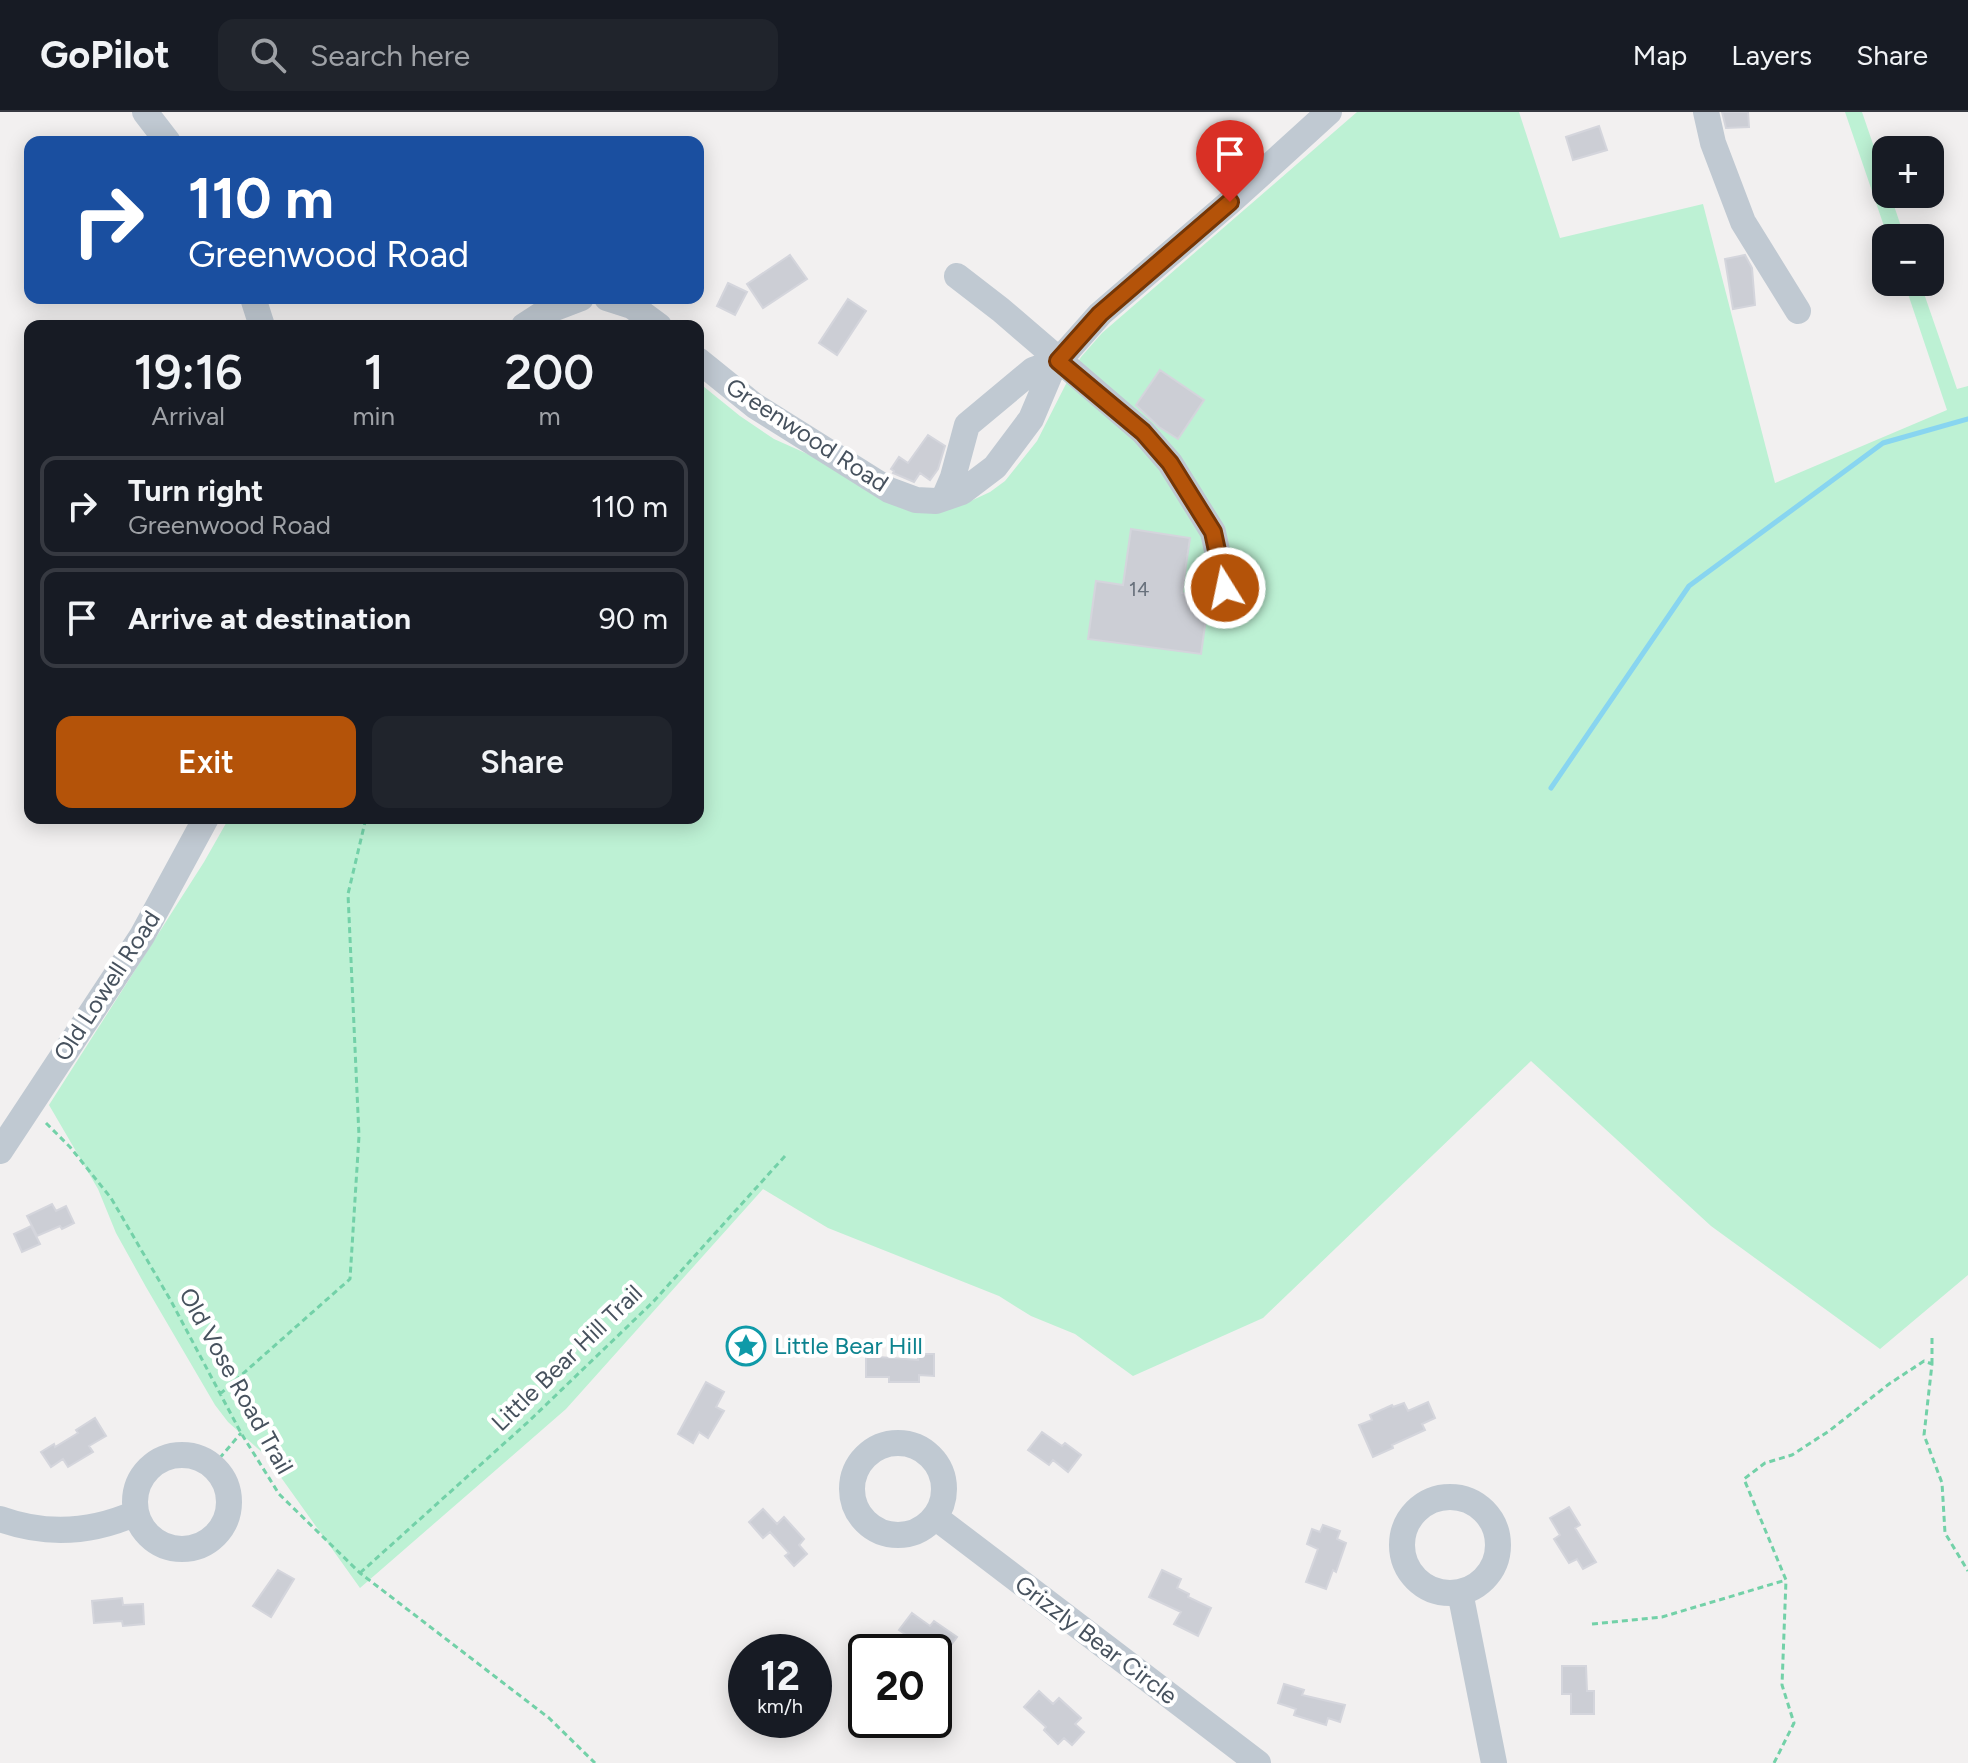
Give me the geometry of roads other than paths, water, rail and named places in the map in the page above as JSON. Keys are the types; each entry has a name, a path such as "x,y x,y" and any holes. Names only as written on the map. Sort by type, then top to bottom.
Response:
{"street":[{"path":"145,112 163,136"},
{"path":"944,498 962,492 995,467 1031,419 1053,367 1100,314 1329,112"},
{"path":"1706,112 1713,143 1743,222 1798,311"},
{"path":"957,276 1143,432 1170,463 1213,532 1225,588"},
{"path":"533,320 565,304"},
{"path":"626,304 651,320"},
{"path":"944,498 967,425 1033,370 1058,361"},
{"name":"Greenwood Road","path":"704,365 755,406 889,490 916,500 936,501 944,498"},
{"name":"Old Lowell Road","path":"0,1151 17,1112 142,936 203,824"},
{"path":"171,1456 200,1458 213,1466 223,1479 228,1494 228,1510 223,1525 206,1542 183,1549 167,1547 153,1539 142,1528 136,1513 138,1484 157,1462 171,1456"},
{"path":"0,1519 33,1527 85,1530 109,1525 136,1513"},
{"name":"Grizzly Bear Circle","path":"935,1517 1258,1763"},
{"path":"1460,1592 1494,1763"}],"waterway":[{"path":"1551,788 1689,586 1883,443 1968,419"}],"place":[{"name":"Little Bear Hill","path":"746,1346"}]}
